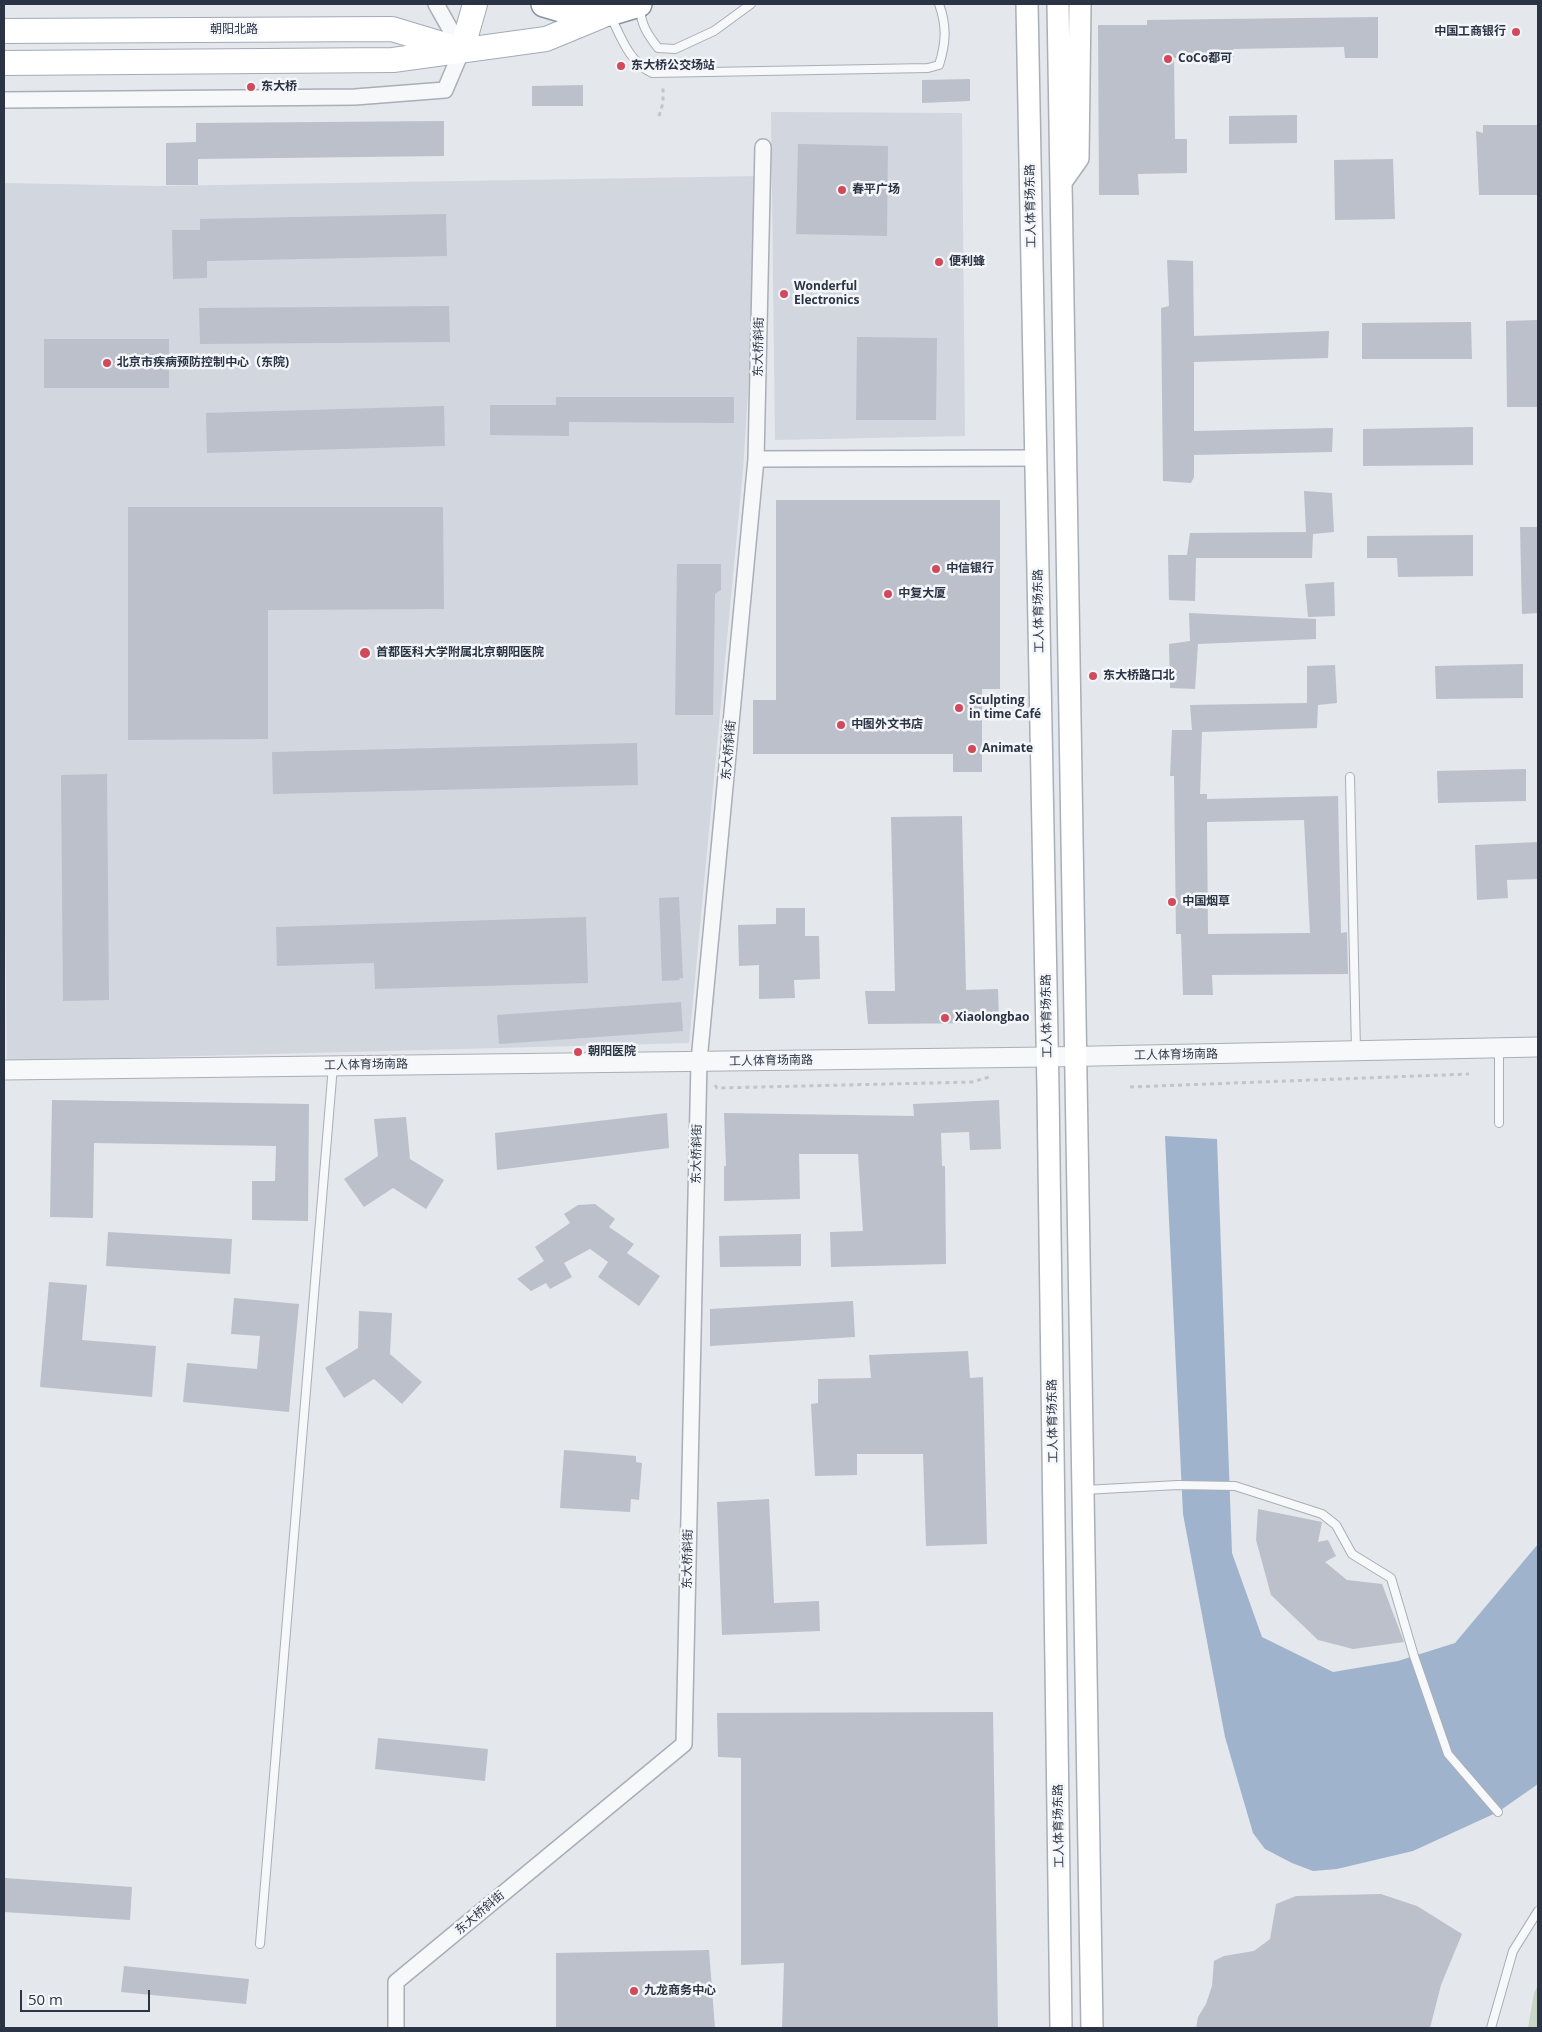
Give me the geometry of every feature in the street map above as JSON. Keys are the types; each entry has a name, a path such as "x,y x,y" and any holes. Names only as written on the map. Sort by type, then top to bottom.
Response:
{"highway":[{"name":"朝阳北路","path":"544,4 561,9 609,14 639,4"}],"main road":[{"path":"462,50 475,4"},
{"name":"工人体育场东路","path":"1028,4 1048,1057 1062,2028"},
{"path":"1058,4 1092,2028"},
{"path":"1061,182 1078,158 1080,4"},
{"name":"朝阳北路","path":"4,63 393,60 546,39 609,14"},
{"name":"朝阳北路","path":"4,32 392,28 462,50"}],"street":[{"path":"4,100 355,97 445,90 462,50 436,4"},
{"name":"东大桥斜街","path":"396,2028 396,1982 684,1744 699,1061 756,459 763,147"},
{"path":"756,459 1036,458"},
{"name":"工人体育场南路","path":"4,1070 1076,1057 1538,1047"}],"lane":[{"path":"639,4 640,19 646,34 658,48 675,49 714,31 751,4"},
{"path":"609,14 633,60 641,68 652,73 928,68 939,65 946,44 944,19 939,4"},
{"path":"1350,777 1356,1051"},
{"path":"1499,1048 1499,1123"},
{"path":"260,1944 333,1066"},
{"path":"1084,1490 1178,1486 1235,1486 1322,1514 1336,1525 1352,1554 1391,1578 1414,1656 1448,1754 1498,1812"},
{"path":"1491,2028 1514,1951 1538,1911"}],"path":[{"path":"699,1061 717,1088 972,1082 991,1076"},
{"path":"1130,1087 1469,1074"}],"shaded area":[{"name":"春平广场","path":"771,112 962,113 965,436 775,440"},
{"name":"首都医科大学附属北京朝阳医院","path":"762,176 743,470 689,1043 7,1061 4,836 4,183 157,186"}],"green space":[{"path":"1538,1985 1538,2028 1528,2028 1534,1993"}],"water":[{"path":"1165,1136 1217,1139 1232,1553 1262,1637 1333,1672 1398,1661 1455,1643 1538,1544 1538,1784 1498,1812 1413,1851 1337,1869 1313,1871 1265,1849 1253,1833 1225,1737 1183,1514"}],"building":[{"path":"1378,17 1378,58 1345,58 1344,47 1233,49 1234,57 1174,58 1175,139 1187,139 1187,173 1138,174 1139,195 1099,195 1098,25 1147,25 1147,20"},
{"path":"970,79 970,101 922,103 922,80"},
{"path":"583,85 583,106 532,106 532,86"},
{"path":"1297,115 1297,143 1229,144 1229,116"},
{"path":"444,121 444,156 198,159 198,185 166,185 166,143 196,142 196,123"},
{"path":"1483,125 1538,125 1538,195 1479,195 1476,131 1483,133"},
{"name":"春平广场","path":"798,144 888,146 887,236 796,234"},
{"path":"1393,159 1395,219 1335,220 1334,160"},
{"path":"446,214 447,256 207,261 207,278 173,279 172,230 200,230 200,219"},
{"path":"1167,260 1193,261 1194,336 1329,331 1328,358 1194,362 1194,431 1333,428 1332,452 1194,455 1194,477 1191,483 1163,481 1161,308 1169,306"},
{"path":"449,306 450,342 200,344 199,308"},
{"path":"1538,320 1538,407 1507,407 1506,321"},
{"path":"1471,322 1472,359 1362,359 1362,323"},
{"path":"857,337 937,338 936,420 856,420"},
{"name":"北京市疾病预防控制中心（东院)","path":"44,339 169,339 169,388 44,388"},
{"path":"556,397 734,397 734,423 569,422 569,436 490,435 490,405 556,405"},
{"path":"444,406 445,446 207,453 206,413"},
{"path":"1473,427 1473,465 1363,466 1363,429"},
{"path":"1304,491 1332,493 1334,532 1313,534 1312,558 1196,558 1195,601 1169,600 1168,555 1187,555 1190,533 1306,532"},
{"name":"中复大厦","path":"776,500 1000,500 1000,689 982,689 982,772 953,772 953,754 753,754 753,700 776,700"},
{"path":"128,507 443,507 444,609 268,610 268,739 128,740"},
{"path":"1520,527 1538,527 1538,613 1522,614"},
{"path":"1473,535 1473,576 1398,577 1397,558 1367,558 1367,536"},
{"path":"677,564 721,564 721,590 715,594 713,715 675,715"},
{"path":"1334,582 1335,616 1308,617 1305,584"},
{"path":"1189,613 1316,619 1316,639 1198,644 1195,689 1170,688 1169,644 1190,641"},
{"path":"1523,664 1523,698 1436,699 1435,666"},
{"path":"1335,665 1337,703 1318,705 1317,728 1202,732 1200,794 1207,794 1207,799 1338,796 1341,933 1347,932 1348,974 1212,975 1213,995 1183,995 1181,934 1176,934 1174,776 1170,776 1172,730 1192,730 1190,705 1307,703 1307,666","holes":["1304,820 1310,933 1208,934 1207,822"]},
{"path":"637,743 638,785 273,794 272,752"},
{"path":"1526,769 1526,801 1438,803 1437,771"},
{"path":"107,774 109,1000 63,1001 61,775"},
{"path":"962,816 966,990 998,989 999,1023 868,1024 865,991 895,991 891,817"},
{"path":"1538,842 1538,879 1507,880 1508,898 1477,900 1475,845"},
{"path":"679,897 683,978 679,978 680,980 662,981 659,898"},
{"path":"776,908 805,908 805,936 819,936 820,979 794,980 795,998 759,999 759,965 739,966 738,925 776,924"},
{"path":"586,917 588,983 375,989 374,963 277,966 276,927"},
{"path":"681,1002 683,1031 499,1044 497,1015"},
{"path":"52,1100 309,1104 308,1221 252,1220 252,1181 275,1181 276,1146 94,1143 93,1218 50,1217"},
{"path":"999,1100 1001,1149 970,1150 969,1132 941,1133 942,1166 945,1166 946,1264 831,1267 830,1232 863,1231 858,1154 799,1154 800,1199 724,1201 724,1166 726,1166 724,1113 914,1116 913,1104"},
{"path":"667,1113 669,1148 497,1170 495,1133"},
{"path":"406,1117 410,1159 444,1180 426,1209 393,1188 364,1207 344,1179 378,1156 374,1119"},
{"path":"595,1204 615,1219 609,1227 634,1244 627,1253 660,1276 639,1306 598,1277 608,1262 590,1249 564,1263 572,1277 550,1289 546,1283 531,1291 517,1279 544,1261 535,1247 570,1223 564,1214 578,1205"},
{"path":"108,1232 232,1239 230,1274 106,1266"},
{"path":"801,1234 801,1266 720,1267 719,1236"},
{"path":"49,1282 87,1285 82,1340 156,1346 152,1397 40,1387"},
{"path":"234,1298 299,1304 289,1412 183,1402 187,1363 257,1369 260,1336 231,1334"},
{"path":"853,1301 855,1337 710,1346 710,1309"},
{"path":"359,1311 392,1313 390,1354 422,1382 402,1404 374,1379 344,1398 325,1368 358,1348"},
{"path":"968,1351 970,1378 983,1377 987,1544 926,1546 923,1454 857,1454 857,1475 815,1476 811,1404 818,1403 818,1379 871,1378 869,1355"},
{"path":"564,1450 636,1456 636,1462 642,1463 639,1500 631,1499 630,1512 560,1508"},
{"path":"769,1499 774,1603 819,1601 820,1631 722,1635 717,1502"},
{"path":"1258,1509 1322,1522 1318,1542 1328,1540 1336,1556 1325,1562 1347,1580 1382,1584 1404,1642 1353,1649 1318,1640 1271,1595 1256,1540"},
{"path":"993,1712 998,2028 782,2028 784,1963 741,1965 741,1758 718,1757 717,1713"},
{"path":"378,1738 488,1749 485,1781 375,1769"},
{"path":"5,1878 132,1887 130,1920 4,1912"},
{"path":"1381,1894 1417,1906 1462,1934 1441,1985 1430,2028 1196,2028 1198,2017 1206,2004 1212,1986 1214,1961 1224,1956 1254,1951 1270,1939 1276,1904 1296,1896"},
{"name":"九龙商务中心","path":"709,1950 715,2028 556,2028 556,1953"},
{"path":"124,1966 249,1979 246,2004 121,1992"}],"place":[{"name":"中国工商银行","path":"1516,32"},
{"name":"CoCo都可","path":"1168,59"},
{"name":"东大桥公交场站","path":"621,66"},
{"name":"东大桥","path":"251,87"},
{"name":"春平广场","path":"842,190"},
{"name":"便利蜂","path":"939,262"},
{"name":"Wonderful Electronics","path":"784,294"},
{"name":"北京市疾病预防控制中心（东院)","path":"107,363"},
{"name":"中信银行","path":"936,569"},
{"name":"中复大厦","path":"888,594"},
{"name":"首都医科大学附属北京朝阳医院","path":"365,653"},
{"name":"东大桥路口北","path":"1093,676"},
{"name":"Sculpting in time Café","path":"959,708"},
{"name":"中图外文书店","path":"841,725"},
{"name":"Animate","path":"972,749"},
{"name":"中国烟草","path":"1172,902"},
{"name":"Xiaolongbao","path":"945,1018"},
{"name":"朝阳医院","path":"578,1052"},
{"name":"九龙商务中心","path":"634,1991"}]}
